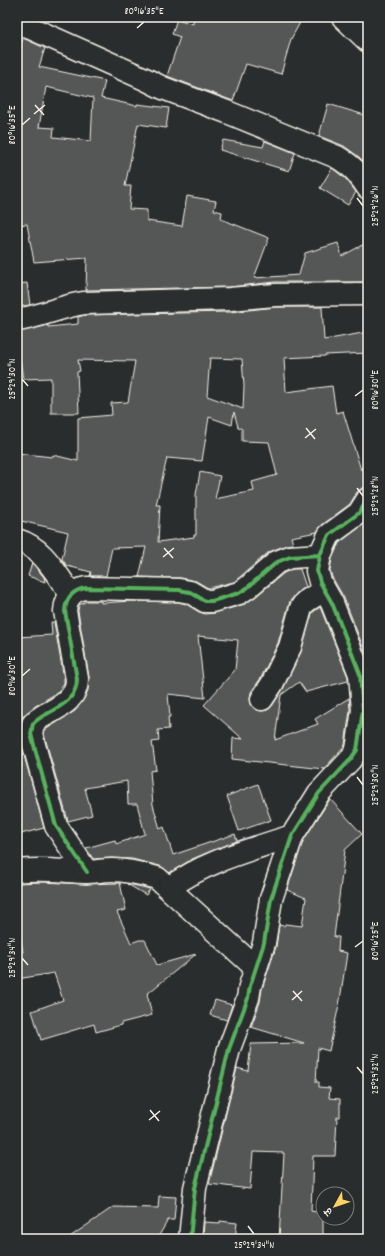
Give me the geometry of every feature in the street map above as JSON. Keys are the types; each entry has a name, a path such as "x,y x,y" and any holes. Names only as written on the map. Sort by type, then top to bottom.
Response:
{"street":[{"path":"343,17 368,41"},
{"path":"17,22 163,88 227,112 336,157 351,166 362,178 368,188"},
{"path":"17,320 74,304 84,303 368,294"},
{"path":"190,1239 192,1202 196,1180 229,1049 248,998 250,986 264,943 271,899 292,836 319,793 362,749 363,710 360,674 332,603 320,582 317,571 320,555 329,535 365,511"},
{"path":"17,540 36,548 43,555 71,594"},
{"path":"87,872 56,826 31,734 33,724 71,698 77,686 65,610 71,594 78,589 86,588 180,590 190,592 206,601 212,601 239,593 248,588 277,562 283,559 320,555"},
{"path":"262,699 272,684 288,651 301,608 305,602 324,590"},
{"path":"169,888 181,879 220,860 292,836"},
{"path":"17,871 32,869 87,872 111,870 144,874 157,878 256,968"}],"building":[{"path":"194,17 303,17 291,39 281,74 246,64 233,101 167,76 180,37 172,34 177,19 193,24"},
{"path":"23,38 45,48 39,67 105,81 101,98 137,106 137,104 169,108 166,128 138,124 125,186 131,186 129,209 147,210 147,221 182,226 187,196 216,201 214,210 222,212 221,219 269,238 254,278 299,275 305,253 338,243 342,256 368,242 368,282 275,282 229,287 86,290 87,258 34,262 27,224 17,225 17,57","holes":["46,87 93,98 91,141 53,137 54,128 39,127"]},
{"path":"328,104 368,116 368,166 344,146 319,136"},
{"path":"223,140 263,147 265,141 295,153 289,171 220,150"},
{"path":"332,168 346,179 356,192 348,205 320,188"},
{"path":"27,283 30,305 17,307 17,284"},
{"path":"276,307 322,307 324,340 368,332 368,353 284,358 286,392 332,386 336,413 343,411 361,470 368,457 368,487 362,488 357,492 350,504 322,525 317,532 291,537 293,544 286,545 269,552 234,582 208,588 196,581 181,578 139,577 146,547 112,548 106,576 90,576 91,572 67,566 62,559 68,532 17,520 17,453 52,457 53,455 78,461 78,418 112,415 111,403 128,402 135,361 78,360 80,371 77,372 79,413 51,413 51,378 23,379 20,358 18,359 17,332 48,325 48,327 78,324 78,317 85,315 230,312","holes":["210,358 242,359 244,386 243,409 207,396","234,412 238,427 242,429 242,441 269,442 277,475 252,482 254,491 215,499 220,476 200,472 196,495 196,535 194,535 194,537 158,542 160,505 156,505 167,458 202,461 209,417 232,425"]},
{"path":"368,521 368,660 344,598 332,577 330,570 332,559 339,543"},
{"path":"32,563 44,577 45,582 28,576"},
{"path":"293,569 300,569 306,587 298,592 290,601 278,643 261,678 251,692 251,704 255,709 261,711 267,710 272,706 283,689 301,652 312,613 320,607 348,677 348,681 306,692 299,682 281,695 275,740 318,724 315,719 349,698 350,710 345,745 324,769 232,759 233,738 243,739 204,705 235,670 238,640 198,636 205,698 168,694 170,717 168,717 169,729 158,730 159,741 152,742 156,770 150,771 153,805 160,829 164,827 173,855 235,834 237,841 192,859 170,873 160,866 132,859 93,859 86,848 115,840 116,844 145,834 137,804 128,804 127,781 85,788 92,815 68,821 44,734 45,730 75,711 84,699 88,690 89,677 78,611 79,605 87,601 101,601 101,603 131,601 178,602 186,604 205,614 215,613 245,604 284,573"},
{"path":"51,622 54,622 64,683 58,692 25,714 21,720 19,731 19,737 44,828 17,835 17,767 22,766 17,746 17,637 52,635"},
{"path":"258,784 271,820 239,831 227,796"},
{"path":"330,799 362,834 345,850 334,937 339,937 338,951 347,953 340,1000 329,1051 318,1048 316,1082 319,1082 319,1087 330,1088 329,1098 340,1099 340,1117 337,1117 335,1156 313,1156 311,1211 315,1212 315,1226 323,1226 323,1239 279,1239 284,1153 253,1152 250,1189 209,1184 237,1068 248,1071 251,1044 304,1043 251,1027 276,947 279,925 284,926 285,924 302,926 306,898 287,890 303,841"},
{"path":"42,882 85,884 120,883 126,910 117,912 131,943 139,940 145,940 157,965 196,954 147,994 152,1015 121,1023 121,1025 96,1032 94,1024 41,1040 32,1011 63,1000 54,973 17,979 17,954 23,952 18,921 17,883"},
{"path":"127,884 138,886 150,889 146,895"},
{"path":"215,1000 232,1005 227,1020 210,1015"},
{"path":"159,1196 176,1197 174,1220 168,1220 157,1239 67,1239 113,1207 158,1208"},
{"path":"220,1221 237,1223 235,1239 203,1239 204,1222 220,1223"}],"cycle path":[{"path":"190,1239 195,1188 229,1049 248,998 250,986 264,943 271,899 292,836 319,793 350,760 357,750 363,710 360,674 332,603 320,582 317,571 320,555 329,535 359,513 368,499"},
{"path":"87,872 56,826 31,734 34,723 66,702 74,692 76,686 77,679 65,611 67,602 71,595 77,590 86,588 179,590 190,592 205,601 212,601 239,593 277,562 290,557 320,555"}]}
